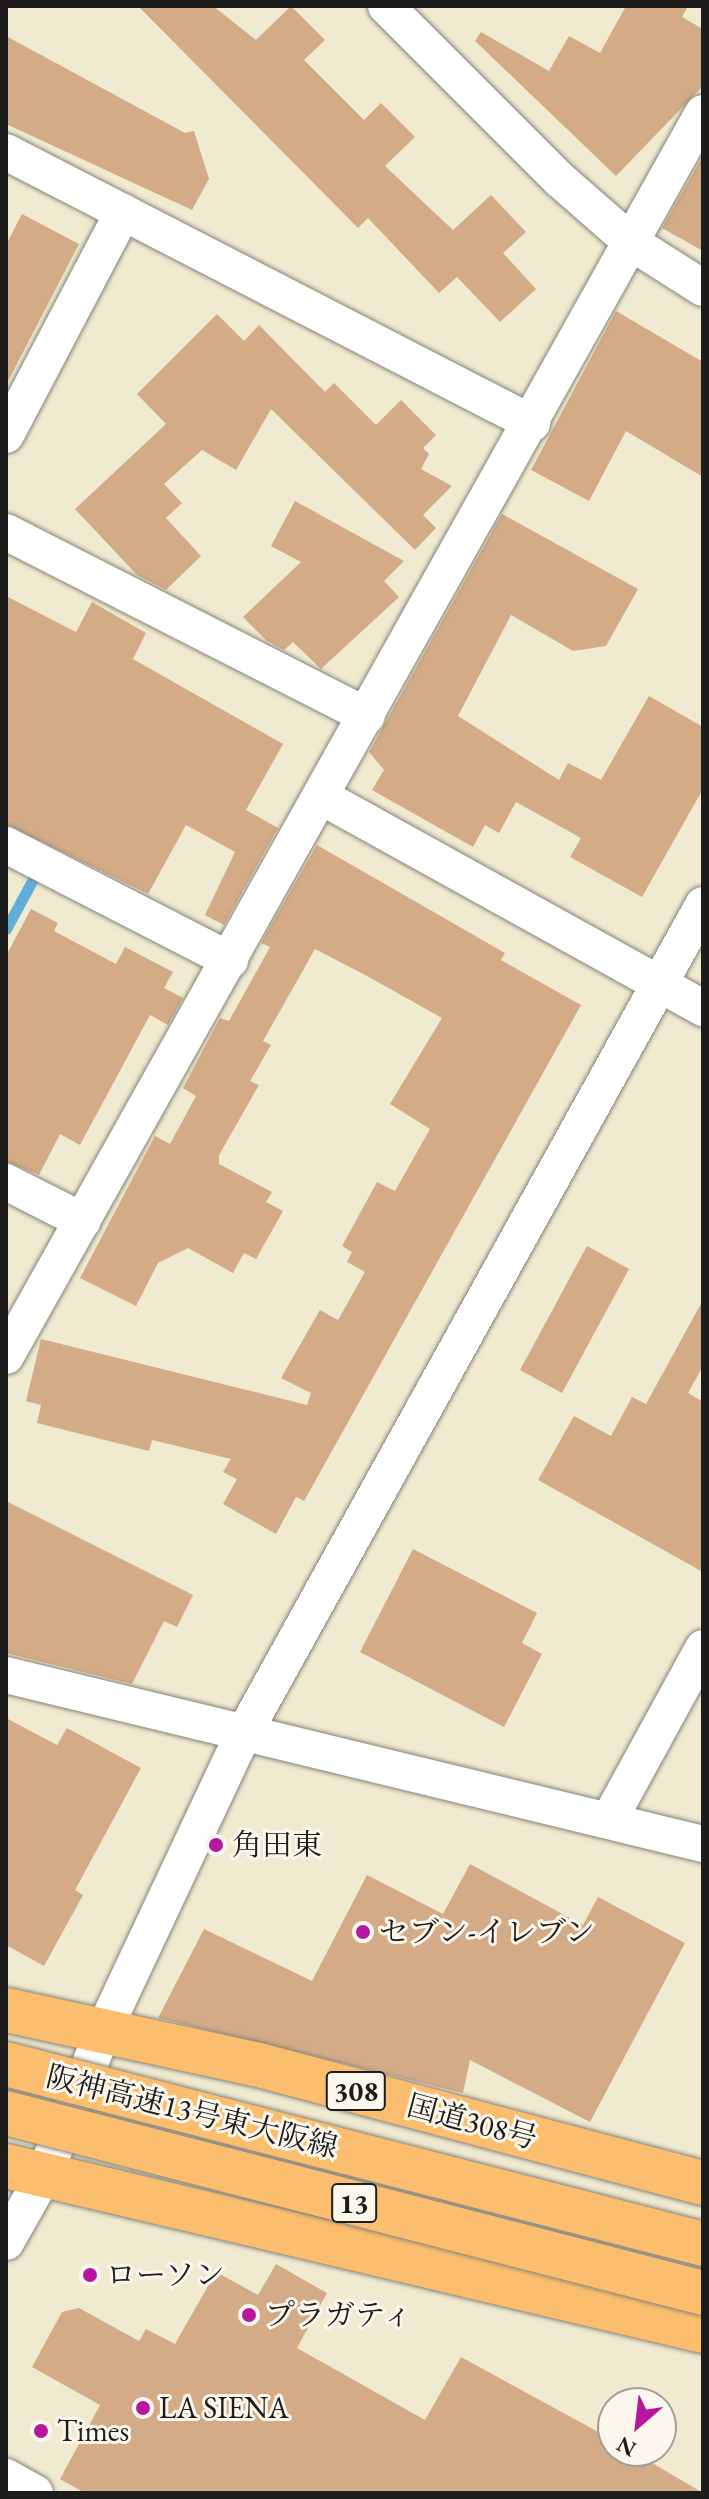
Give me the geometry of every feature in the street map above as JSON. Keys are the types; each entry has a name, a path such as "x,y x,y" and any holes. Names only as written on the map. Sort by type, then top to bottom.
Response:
{"highway":[{"name":"国道308号","path":"6,2010 259,2065 703,2183"},
{"name":"阪神高速13号東大阪線","path":"6,2064 703,2244"},
{"name":"阪神高速13号東大阪線","path":"6,2113 703,2293"},
{"path":"25,2171 703,2331"}],"street":[{"path":"405,14 559,179 632,243 703,288"},
{"path":"6,1356 532,423 703,113"},
{"path":"6,152 532,423"},
{"path":"6,435 123,212"},
{"path":"6,532 367,716"},
{"path":"322,797 703,1008"},
{"path":"29,857 230,960"},
{"path":"6,2242 25,2171 103,2032 243,1735 703,905"},
{"path":"6,1182 83,1221"},
{"path":"609,1820 703,1648"},
{"path":"6,1675 243,1735 703,1844"},
{"path":"6,2477 35,2493"}],"building":[{"path":"138,6 213,6 256,40 291,6 325,40 304,60 364,120 381,103 415,137 385,166 453,230 491,195 526,232 503,253 536,289 500,322 457,277 439,293 368,218 358,228"},
{"path":"626,6 688,6 682,17 703,29 703,86 616,176 475,41 481,32 549,71 569,36 600,53"},
{"path":"6,36 185,133 194,131 209,179 192,210 6,124"},
{"path":"703,156 703,251 662,228"},
{"path":"22,214 79,244 6,385 6,245"},
{"path":"616,311 703,362 703,477 626,431 589,501 531,470"},
{"path":"217,314 244,341 259,325 325,392 334,383 376,425 401,400 436,435 423,448 429,454 421,469 452,486 423,515 436,528 415,550 271,409 236,470 202,450 164,484 182,503 166,518 201,556 166,590 137,575 75,509 166,424 137,394"},
{"path":"295,501 404,561 384,581 399,597 321,669 293,642 284,650 267,641 243,617 301,562 271,546"},
{"path":"502,514 638,589 606,646 573,651 511,615 458,716 559,780 568,763 601,780 649,696 703,727 703,789 642,897 570,857 581,838 516,802 499,833 485,825 473,847 372,790 384,770 369,752"},
{"path":"6,596 76,632 92,602 146,633 133,659 283,744 246,810 278,828 224,925 205,915 235,852 186,825 148,894 6,824"},
{"path":"317,845 505,953 501,960 581,1005 304,1501 296,1497 276,1534 223,1504 237,1479 223,1472 231,1459 152,1440 149,1451 37,1423 41,1405 26,1401 41,1339 307,1405 311,1393 281,1378 320,1310 338,1320 365,1272 347,1262 352,1252 342,1246 377,1182 395,1191 430,1129 390,1104 442,1018 367,976 315,949 263,1041 271,1045 250,1081 259,1085 219,1155 219,1164 272,1192 266,1202 283,1211 256,1259 244,1253 233,1273 188,1248 158,1263 136,1306 80,1278 155,1136 170,1144 196,1096 183,1088 220,1018 229,1021 270,947 261,943"},
{"path":"31,909 58,923 54,931 116,964 125,947 173,972 164,988 183,998 168,1025 150,1015 80,1145 60,1134 39,1175 6,1161 6,956"},
{"path":"587,1246 629,1269 562,1393 520,1370"},
{"path":"703,1300 703,1366 688,1393 703,1402 703,1572 538,1480 574,1416 611,1436 632,1397 646,1404"},
{"path":"6,1501 193,1595 177,1627 164,1621 132,1684 6,1653"},
{"path":"413,1549 537,1613 522,1643 542,1654 504,1727 360,1652"},
{"path":"6,1718 57,1745 67,1728 141,1768 75,1890 83,1895 44,1966 6,1945"},
{"path":"470,1864 583,1925 598,1897 685,1943 590,2122 470,2060 463,2093 158,2018 204,1929 312,1981 367,1875 443,1914"},
{"path":"276,2264 327,2293 297,2348 425,2420 461,2357 597,2431 597,2467 659,2467 703,2493 85,2493 60,2479 100,2405 32,2367 62,2312 79,2308 139,2341 146,2329 175,2344 216,2272 258,2295"}],"waterway":[{"path":"6,929 40,866"}],"railway":[{"path":"6,2083 703,2262"},
{"path":"6,2099 703,2283"}],"place":[{"name":"角田東","path":"216,1845"},
{"name":"セブン-イレブン","path":"363,1932"},
{"name":"ローソン","path":"90,2275"},
{"name":"プラガティ","path":"249,2315"},
{"name":"LA SIENA","path":"143,2408"},
{"name":"Times","path":"41,2431"}]}
